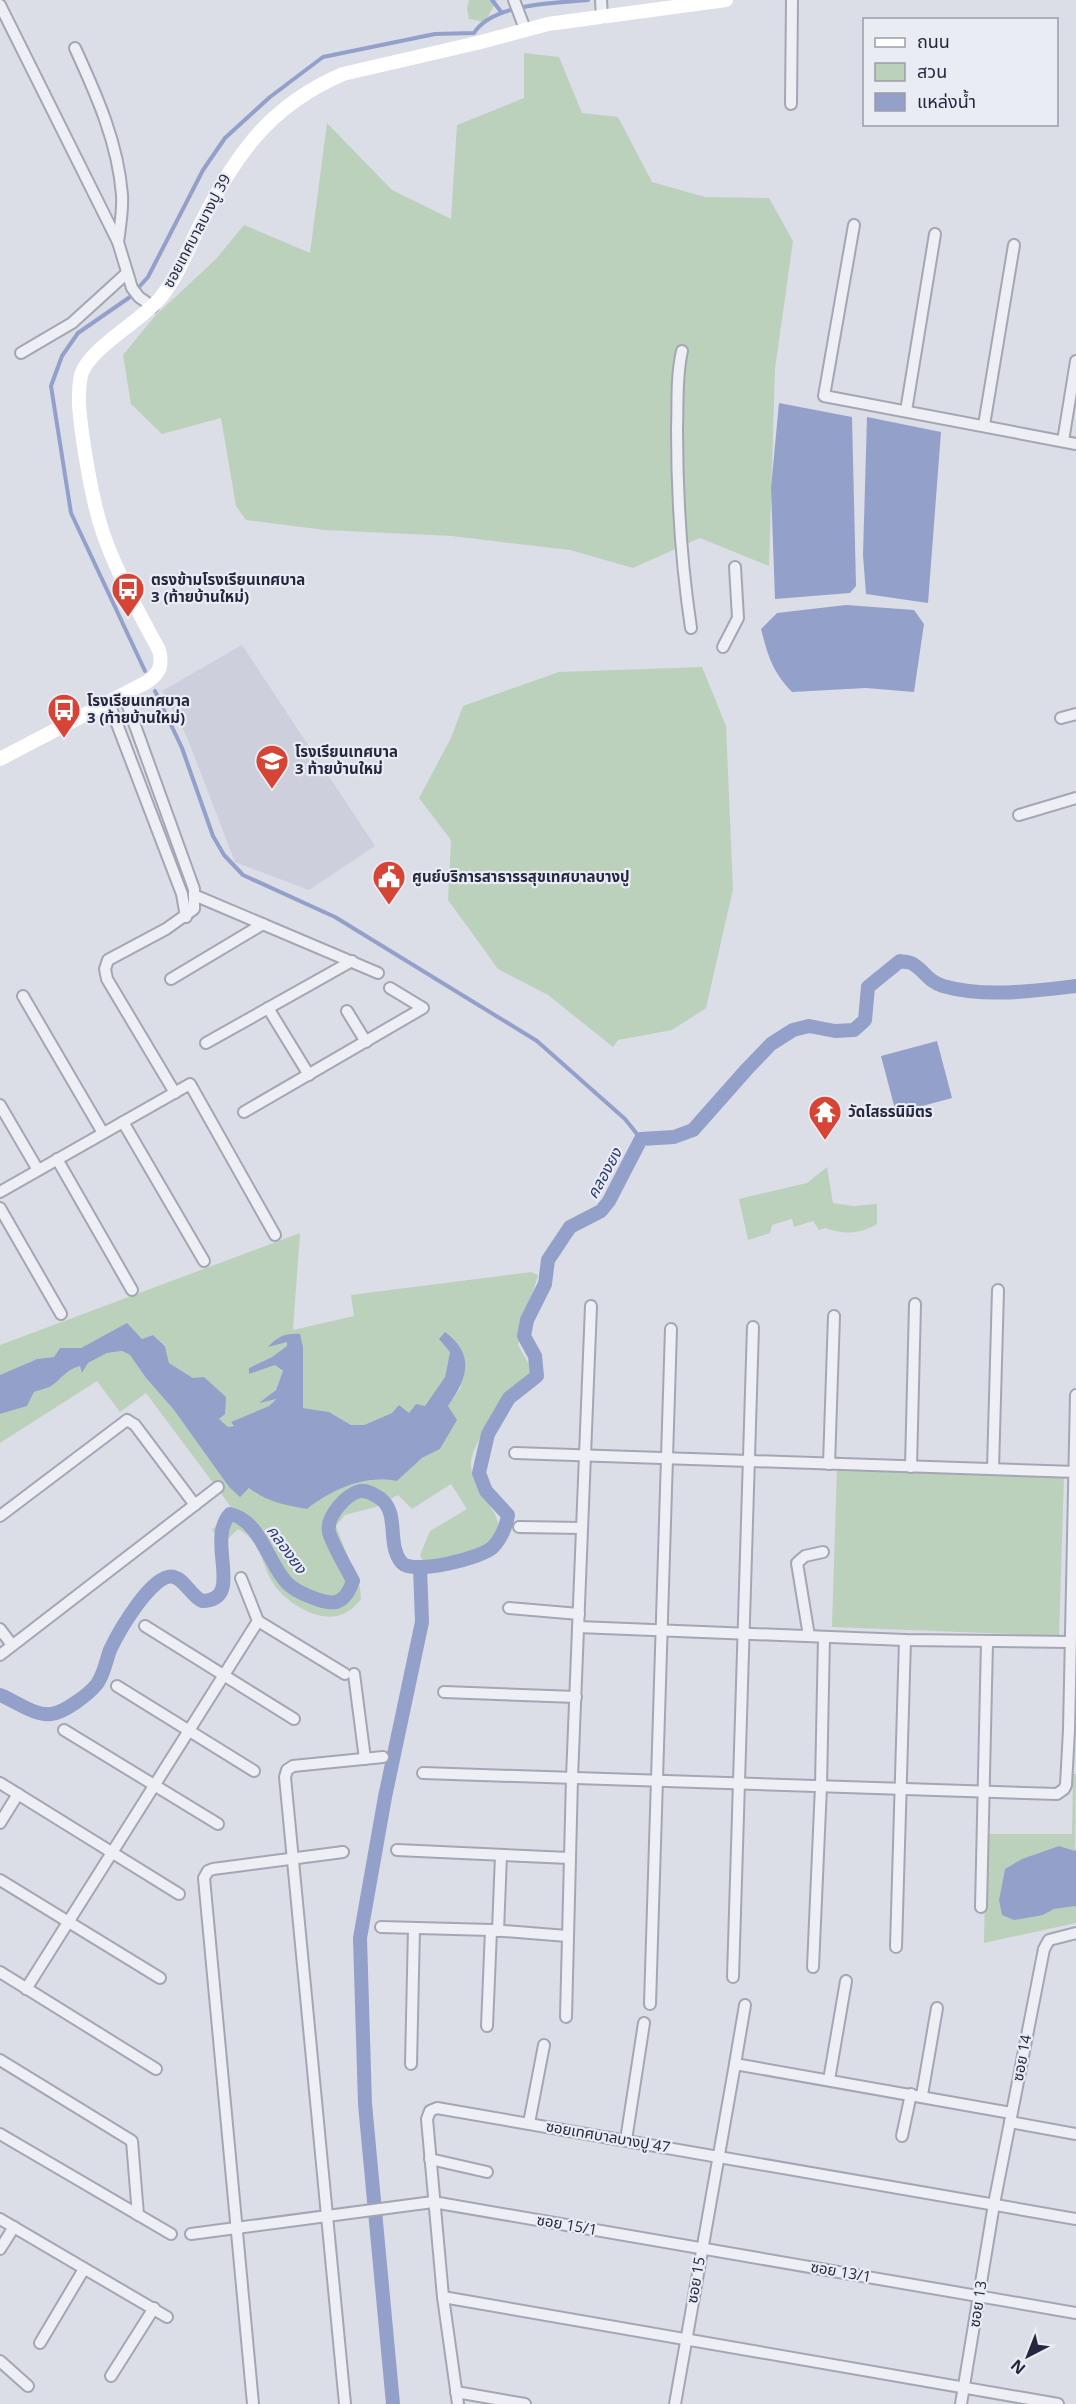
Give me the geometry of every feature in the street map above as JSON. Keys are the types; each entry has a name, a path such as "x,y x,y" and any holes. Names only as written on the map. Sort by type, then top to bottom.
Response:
{"street":[{"path":"514,0 525,29"},
{"name":"ซอยเทศบาลบางปู 39","path":"0,759 110,703 159,673 162,660 105,538 97,514 81,427 82,374 88,362 153,307 174,278 228,172 267,124 298,99 324,82 343,74 477,43 602,8 726,0"},
{"path":"791,104 792,0"},
{"path":"0,5 118,242 132,288 139,297 153,307"},
{"path":"75,48 103,111 115,149 123,197 118,242"},
{"path":"854,225 824,396 1076,444"},
{"path":"906,411 935,234"},
{"path":"984,425 1014,245"},
{"path":"21,353 72,323 128,273"},
{"path":"682,351 678,371 677,470 683,572 691,628"},
{"path":"1063,441 1076,361"},
{"path":"723,647 738,618 735,567"},
{"path":"124,695 194,889 194,909 186,917 108,960 105,969 107,979 175,1093"},
{"path":"110,703 182,894 186,917"},
{"path":"1061,718 1076,714"},
{"path":"1019,815 1076,798"},
{"path":"194,895 378,973"},
{"path":"171,979 263,924"},
{"path":"206,1043 352,962"},
{"path":"244,1112 423,1008 390,988"},
{"path":"23,996 103,1133"},
{"path":"268,1008 309,1075"},
{"path":"347,1011 366,1042"},
{"path":"0,1192 190,1084 275,1235"},
{"path":"0,1105 38,1170"},
{"path":"123,1122 204,1261"},
{"path":"57,1159 132,1290"},
{"path":"0,1208 61,1314"},
{"path":"993,1469 998,1290"},
{"path":"911,1467 915,1304"},
{"path":"566,2017 569,1858 591,1306"},
{"path":"829,1464 834,1316"},
{"path":"733,1977 753,1327"},
{"path":"650,2004 671,1329"},
{"path":"423,1773 1057,1794 1061,1792 1066,1785 1072,1730 1076,1395"},
{"path":"0,1516 127,1420 135,1425 195,1505"},
{"path":"515,1453 1075,1472"},
{"path":"0,1655 218,1487"},
{"path":"519,1527 582,1528"},
{"path":"809,1636 796,1563 805,1556 824,1552"},
{"path":"241,1578 258,1621 349,1674 366,1759"},
{"path":"509,1608 579,1614"},
{"path":"26,1989 222,1674 258,1621"},
{"path":"145,1626 294,1719"},
{"path":"578,1627 987,1642 1072,1638"},
{"path":"0,1629 12,1645"},
{"path":"813,1967 824,1637"},
{"path":"896,1947 905,1640"},
{"path":"981,1907 987,1642"},
{"path":"117,1686 254,1771"},
{"path":"444,1692 576,1697"},
{"path":"64,1730 218,1824"},
{"path":"345,2404 285,1777 287,1770 293,1766 383,1757"},
{"path":"0,1783 180,1894"},
{"path":"0,1823 18,1794"},
{"path":"397,1850 569,1858"},
{"path":"253,2404 204,1878 208,1871 213,1869 343,1852"},
{"path":"487,2026 501,1855"},
{"path":"0,1880 160,1978"},
{"path":"381,1927 567,1936"},
{"path":"411,2064 414,1928"},
{"name":"ซอย 14","path":"993,2204 1044,1949 1049,1940 1076,1933"},
{"path":"0,1972 156,2069"},
{"path":"829,2080 846,1981"},
{"name":"ซอย 15","path":"675,2404 745,2005"},
{"path":"902,2136 916,2095 937,2008"},
{"path":"626,2140 644,2023"},
{"path":"529,2123 544,2045"},
{"path":"0,2060 132,2141 138,2215"},
{"path":"735,2064 916,2095 1076,2134"},
{"name":"ซอยเทศบาลบางปู 47","path":"458,2404 433,2202 427,2119 436,2108 1076,2218"},
{"path":"0,2134 171,2234"},
{"path":"430,2159 487,2172"},
{"name":"ซอย 15/1","path":"191,2234 433,2202 702,2248"},
{"name":"ซอย 13","path":"961,2404 980,2297 993,2204"},
{"path":"0,2219 167,2317"},
{"path":"0,2249 14,2227"},
{"name":"ซอย 13/1","path":"702,2248 1076,2313"},
{"path":"40,2343 84,2269"},
{"path":"443,2297 1057,2404"},
{"path":"111,2376 153,2308"},
{"path":"0,2361 28,2386"},
{"path":"456,2392 525,2404"}],"shaded area":[{"name":"โรงเรียนเทศบาล 3 ท้ายบ้านใหม่","path":"242,645 375,846 309,890 235,862 187,737 162,691"}],"green space":[{"path":"469,0 497,0 485,22 469,19 467,8"},
{"path":"524,53 559,57 582,113 618,117 652,182 705,197 769,198 793,241 775,369 769,566 700,538 633,568 570,550 452,536 325,530 246,520 236,506 221,418 162,434 131,404 123,355 155,316 216,259 244,225 310,253 327,123 392,190 451,219 457,125 524,98"},
{"path":"702,667 726,726 733,889 706,1008 672,1030 618,1040 613,1047 548,995 498,969 448,900 451,840 419,798 451,738 463,706 559,672"},
{"path":"827,1167 833,1203 853,1206 877,1204 877,1224 858,1232 839,1232 825,1228 819,1230 813,1221 794,1227 792,1219 772,1225 770,1233 748,1240 739,1199 807,1183"},
{"path":"300,1233 293,1330 354,1316 351,1295 531,1272 538,1275 518,1345 531,1368 527,1376 502,1398 473,1453 471,1467 474,1480 495,1515 498,1525 496,1536 483,1549 430,1563 424,1562 420,1555 430,1531 467,1509 451,1484 412,1509 398,1495 376,1507 345,1515 336,1526 360,1588 361,1599 348,1611 334,1616 315,1614 296,1605 281,1593 270,1578 253,1541 238,1529 223,1544 212,1530 231,1507 146,1393 120,1412 97,1381 0,1443 0,1414 27,1406 34,1392 50,1387 71,1370 80,1366 83,1372 88,1363 107,1353 122,1351 130,1355 146,1378 174,1410 229,1487 240,1496 249,1488 256,1494 307,1509 327,1495 349,1485 373,1480 397,1481 422,1458 440,1449 456,1420 448,1406 461,1387 450,1352 445,1377 425,1407 409,1414 392,1413 364,1425 351,1425 329,1412 303,1408 302,1377 287,1342 288,1346 272,1357 249,1368 249,1374 275,1364 283,1372 276,1390 262,1402 277,1397 269,1406 232,1422 234,1426 227,1428 218,1419 193,1378 169,1363 165,1345 153,1335 142,1339 127,1324 81,1348 60,1348 54,1357 37,1359 0,1375 0,1345"},
{"path":"837,1468 1064,1477 1059,1636 832,1627"},
{"path":"1073,1774 1076,1774 1075,1851 1036,1854 1005,1869 999,1900 1043,1915 1054,1909 1076,1906 1076,1923 984,1943 986,1834 1072,1834"}],"water":[{"path":"779,403 852,417 856,586 850,593 775,599 771,488"},
{"path":"867,417 941,432 928,603 866,594 863,555"},
{"path":"846,605 914,610 924,624 914,692 866,688 792,692 785,684 772,663 761,629 777,613"},
{"path":"937,1041 952,1098 896,1113 881,1056"},
{"path":"127,1323 142,1339 153,1335 165,1346 169,1363 193,1378 204,1377 226,1397 225,1414 219,1419 228,1427 234,1426 231,1422 269,1406 276,1399 259,1403 276,1390 283,1371 275,1365 249,1374 249,1368 272,1357 287,1346 287,1342 268,1347 282,1336 300,1334 303,1347 303,1408 329,1412 351,1425 364,1425 392,1413 399,1405 409,1413 416,1404 425,1406 445,1377 450,1352 439,1339 445,1332 455,1341 465,1358 464,1377 448,1406 457,1420 440,1449 422,1458 397,1481 373,1480 349,1485 327,1495 307,1509 269,1500 249,1488 240,1497 229,1487 174,1410 146,1378 130,1355 122,1351 107,1353 88,1363 82,1373 80,1366 71,1370 50,1387 34,1392 27,1406 0,1414 0,1375 37,1359 54,1357 60,1348 81,1348"},
{"path":"1059,1846 1075,1851 1076,1849 1076,1906 1054,1909 1043,1915 1014,1920 1002,1915 999,1900 1005,1869 1022,1859"}],"waterway":[{"path":"492,0 502,13"},
{"path":"145,671 71,513 51,386 62,356 78,333 130,297 148,277 203,170 225,138 270,97 323,57 435,34 474,33 483,23 510,10 526,6 588,0"},
{"path":"155,691 182,748 213,836 224,855 243,875 335,917 537,1041 625,1119 641,1139"},
{"name":"คลองยง","path":"0,1695 38,1713 51,1714 63,1710 82,1698 97,1684 120,1631 137,1605 156,1583 174,1577 202,1601 215,1598 221,1591 224,1580 221,1539 223,1525 230,1514 249,1524 287,1583 302,1593 326,1602 337,1602 342,1599 353,1581 333,1544 329,1526 334,1513 343,1501 360,1491 374,1494 387,1505 392,1521 397,1556 402,1563 409,1566 448,1564 476,1556 493,1547 505,1528 508,1515 486,1491 479,1473 488,1434 509,1398 537,1376 535,1356 524,1336 527,1320 545,1284 548,1260 570,1227 601,1211 609,1201 641,1139 674,1137 693,1130 771,1044 793,1030 809,1026 835,1031 854,1030 865,1020 868,987 900,961 913,964 938,984 959,990 992,993 1076,986"},
{"path":"393,2404 365,2104 360,1938 385,1797 422,1622 420,1567"}],"place":[{"name":"ตรงข้ามโรงเรียนเทศบาล 3 (ท้ายบ้านใหม่)","path":"128,618"},
{"name":"โรงเรียนเทศบาล 3 (ท้ายบ้านใหม่)","path":"64,739"},
{"name":"โรงเรียนเทศบาล 3 ท้ายบ้านใหม่","path":"272,790"},
{"name":"ศูนย์บริการสาธารรสุขเทศบาลบางปู","path":"389,906"},
{"name":"วัดโสธรนิมิตร","path":"825,1141"}]}
